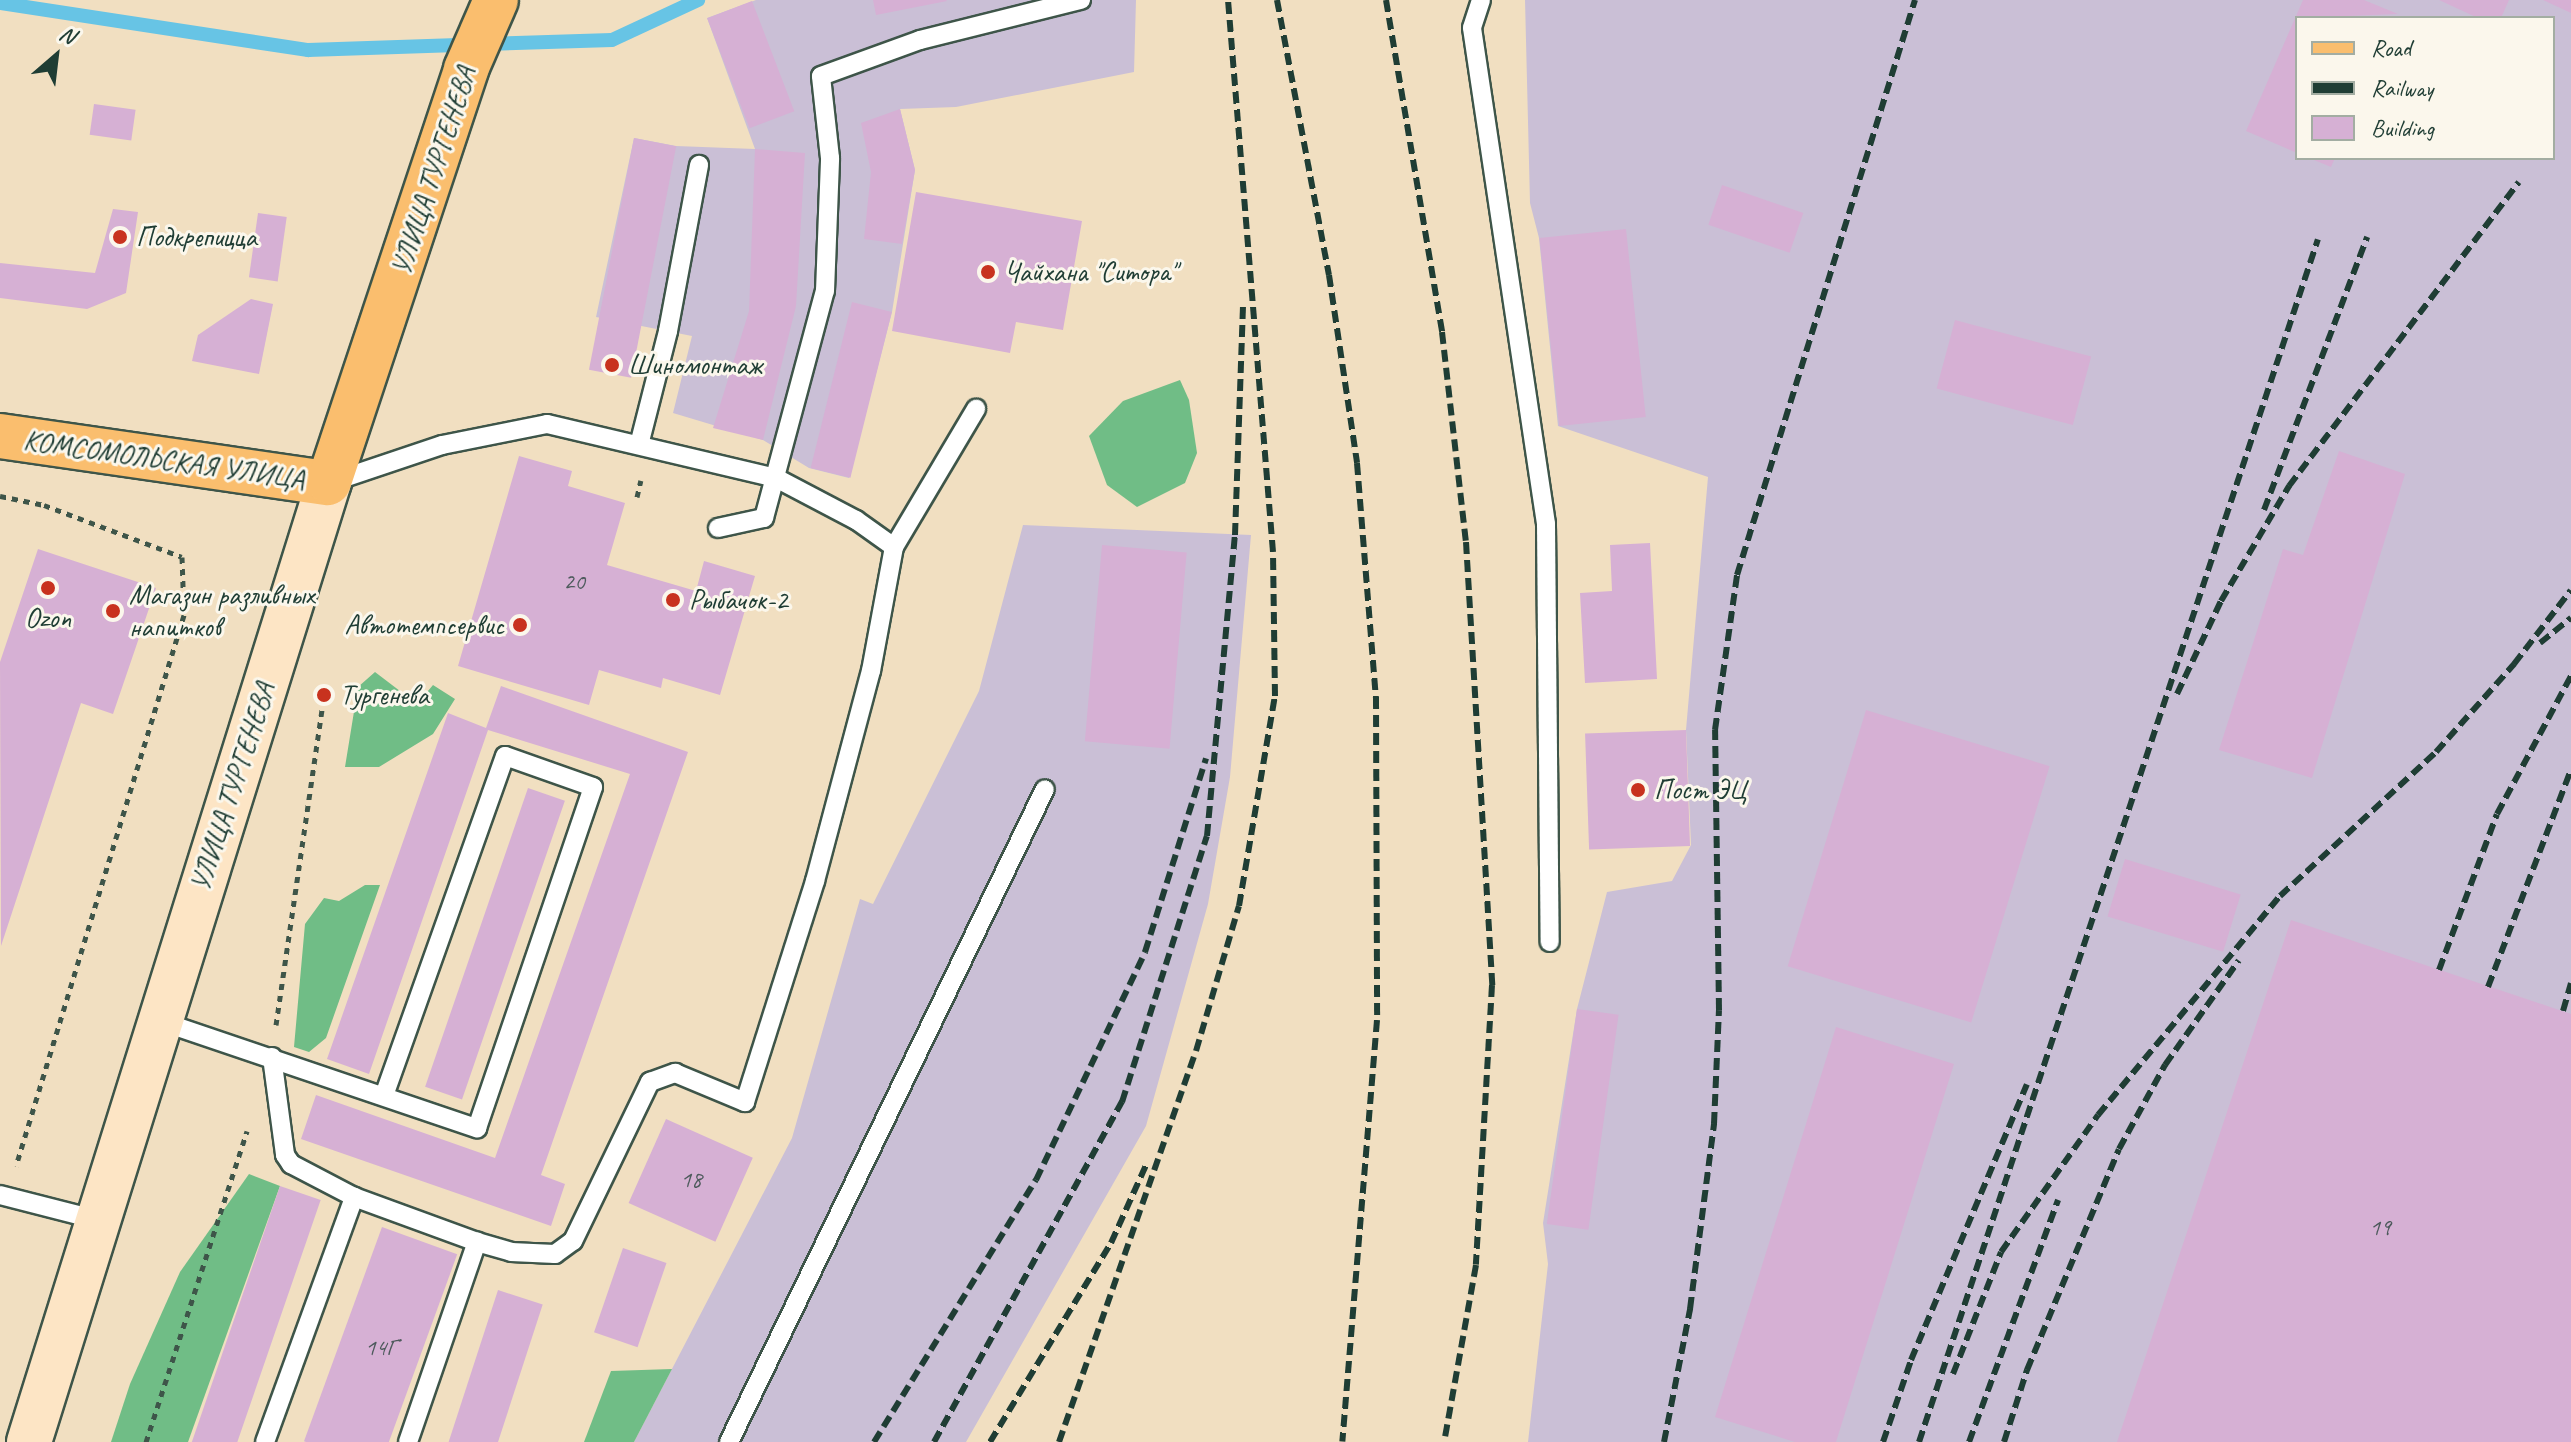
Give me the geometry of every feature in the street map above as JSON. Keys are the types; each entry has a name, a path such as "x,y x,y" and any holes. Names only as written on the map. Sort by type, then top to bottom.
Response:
{"main road":[{"name":"УЛИЦА ТУРГЕНЕВА","path":"29,1442 328,482 466,69 496,0"},
{"name":"КОМСОМОЛЬСКАЯ УЛИЦА","path":"0,436 328,482"}],"lane":[{"path":"718,528 764,518 825,291 830,158 821,76 920,40 1081,0"},
{"path":"1481,0 1472,28 1546,524 1550,942"},
{"path":"639,445 668,331 699,165"},
{"path":"272,1057 285,1155 291,1164 354,1197 511,1252 555,1254 573,1241 650,1082 662,1074 675,1073 745,1102 815,881 871,671 894,547 976,409"},
{"path":"328,482 442,445 547,424 776,478 856,520 894,547"},
{"path":"160,1021 477,1128 593,787 505,756 384,1096"},
{"path":"729,1442 1045,789"},
{"path":"4,1196 98,1220"},
{"path":"265,1442 354,1197"},
{"path":"408,1442 477,1242"}],"path":[{"path":"0,496 44,505 182,557 184,615 4,1196"}],"shaded area":[{"path":"756,0 1136,0 1134,72 956,107 900,109 915,170 892,312 849,478 809,468 763,440 673,413 692,336 596,317 634,138 676,146 755,149 707,18"},
{"path":"1525,0 2571,0 2571,1442 1528,1442 1548,1264 1543,1223 1577,1009 1607,892 1672,881 1691,845 1686,730 1708,477 1558,426 1539,238 1530,203"},
{"path":"1023,525 1251,535 1230,777 1208,904 1146,1126 966,1442 634,1442 792,1138 860,899 873,904 979,691"}],"green space":[{"path":"1180,380 1189,400 1197,453 1185,483 1137,507 1107,485 1089,436 1123,401"},
{"path":"375,672 417,704 433,685 455,699 433,734 379,767 345,767 358,687"},
{"path":"365,885 380,885 326,1038 309,1052 294,1047 305,924 324,898 339,901"},
{"path":"249,1174 280,1186 188,1442 111,1442 130,1384 180,1272"},
{"path":"672,1369 634,1442 584,1442 611,1371"}],"building":[{"path":"873,0 946,0 947,1 876,15"},
{"path":"2303,0 2364,0 2398,14 2348,16 2296,16"},
{"path":"2439,0 2509,0 2502,16 2474,16"},
{"path":"2543,0 2571,0 2571,13"},
{"path":"752,1 794,111 749,128 707,18"},
{"path":"2295,18 2295,152 2246,131"},
{"path":"94,104 136,110 131,141 90,135"},
{"path":"900,109 915,170 902,244 864,239 871,172 861,123"},
{"path":"634,138 676,146 631,378 589,370"},
{"path":"755,149 805,153 796,306 763,440 713,428 749,311"},
{"path":"2314,160 2334,160 2331,167"},
{"path":"1722,185 1803,213 1790,253 1708,225"},
{"name":"Чайхана \"Ситора\"","path":"916,192 1082,221 1063,330 1016,322 1010,353 892,331"},
{"name":"Подкрепицца","path":"113,209 138,212 126,293 87,309 0,298 0,263 95,273"},
{"path":"258,213 287,217 278,281 249,277"},
{"path":"1626,229 1646,417 1559,426 1539,238"},
{"path":"251,299 273,304 259,374 192,361 198,335"},
{"path":"852,302 892,312 850,478 811,468"},
{"path":"1955,320 2091,356 2073,425 1937,389"},
{"path":"2339,451 2405,474 2312,778 2219,750 2283,549 2303,555"},
{"path":"519,456 572,471 568,486 625,503 607,565 696,591 704,561 755,576 720,695 663,678 661,688 599,670 589,705 458,666"},
{"path":"1650,543 1657,679 1585,683 1580,593 1612,591 1610,545"},
{"path":"1102,545 1187,552 1170,749 1085,741"},
{"path":"38,549 156,588 113,714 81,703 1,946 0,662"},
{"path":"501,686 688,752 541,1175 565,1184 551,1226 301,1139 316,1095 495,1158 630,774 488,730 369,1074 327,1059 448,713 486,728"},
{"path":"1866,710 2050,766 1971,1022 1788,966"},
{"name":"Пост ЭЦ","path":"1686,730 1690,846 1589,849 1585,734"},
{"path":"528,788 565,801 462,1099 425,1087"},
{"path":"2125,859 2241,894 2223,952 2107,916"},
{"path":"2291,920 2571,1014 2571,1442 2117,1442"},
{"path":"1577,1009 1619,1015 1588,1230 1547,1224"},
{"path":"1836,1027 1954,1064 1836,1442 1795,1442 1715,1417"},
{"path":"666,1119 753,1158 715,1242 629,1203"},
{"path":"280,1186 321,1200 237,1442 192,1442"},
{"path":"382,1227 457,1254 389,1442 304,1441"},
{"path":"623,1248 666,1263 638,1347 594,1332"},
{"path":"498,1290 543,1305 498,1442 449,1442"}],"waterway":[{"path":"0,3 308,50 612,40 698,0"}],"railway":[{"path":"1059,1442 1196,1051 1239,906 1275,696 1273,552 1228,0"},
{"path":"1277,0 1329,275 1357,463 1376,697 1377,1020 1342,1442"},
{"path":"1386,0 1442,332 1466,542 1492,985 1476,1265 1444,1442"},
{"path":"1664,1442 1690,1309 1714,1124 1719,1010 1715,730 1737,575 1915,0"},
{"path":"2177,694 2221,601 2289,486 2519,182"},
{"path":"2264,510 2367,237"},
{"path":"1919,1442 2318,239"},
{"path":"934,1442 1122,1102 1207,836 1235,535 1243,305"},
{"path":"1953,1374 2001,1252 2098,1115 2280,896 2436,752 2514,664 2571,590"},
{"path":"2540,643 2571,618"},
{"path":"2439,970 2497,814 2571,676"},
{"path":"874,1442 1036,1180 1145,952 1206,758"},
{"path":"2488,987 2571,770"},
{"path":"2004,1442 2027,1370 2119,1149 2165,1065 2239,960"},
{"path":"2563,1011 2571,983"},
{"path":"1883,1442 1911,1360 2027,1084"},
{"path":"990,1442 1111,1243 1146,1165"},
{"path":"1969,1442 2058,1200"}],"place":[{"name":"Подкрепицца","path":"120,237"},
{"name":"Чайхана \"Ситора\"","path":"988,272"},
{"name":"Шиномонтаж","path":"612,365"},
{"name":"Ozon","path":"48,588"},
{"name":"Рыбачок-2","path":"673,600"},
{"name":"Магазин разливных напитков","path":"113,611"},
{"name":"Автотемпсервис","path":"520,625"},
{"name":"Тургенева","path":"324,695"},
{"name":"Пост ЭЦ","path":"1638,790"}]}
